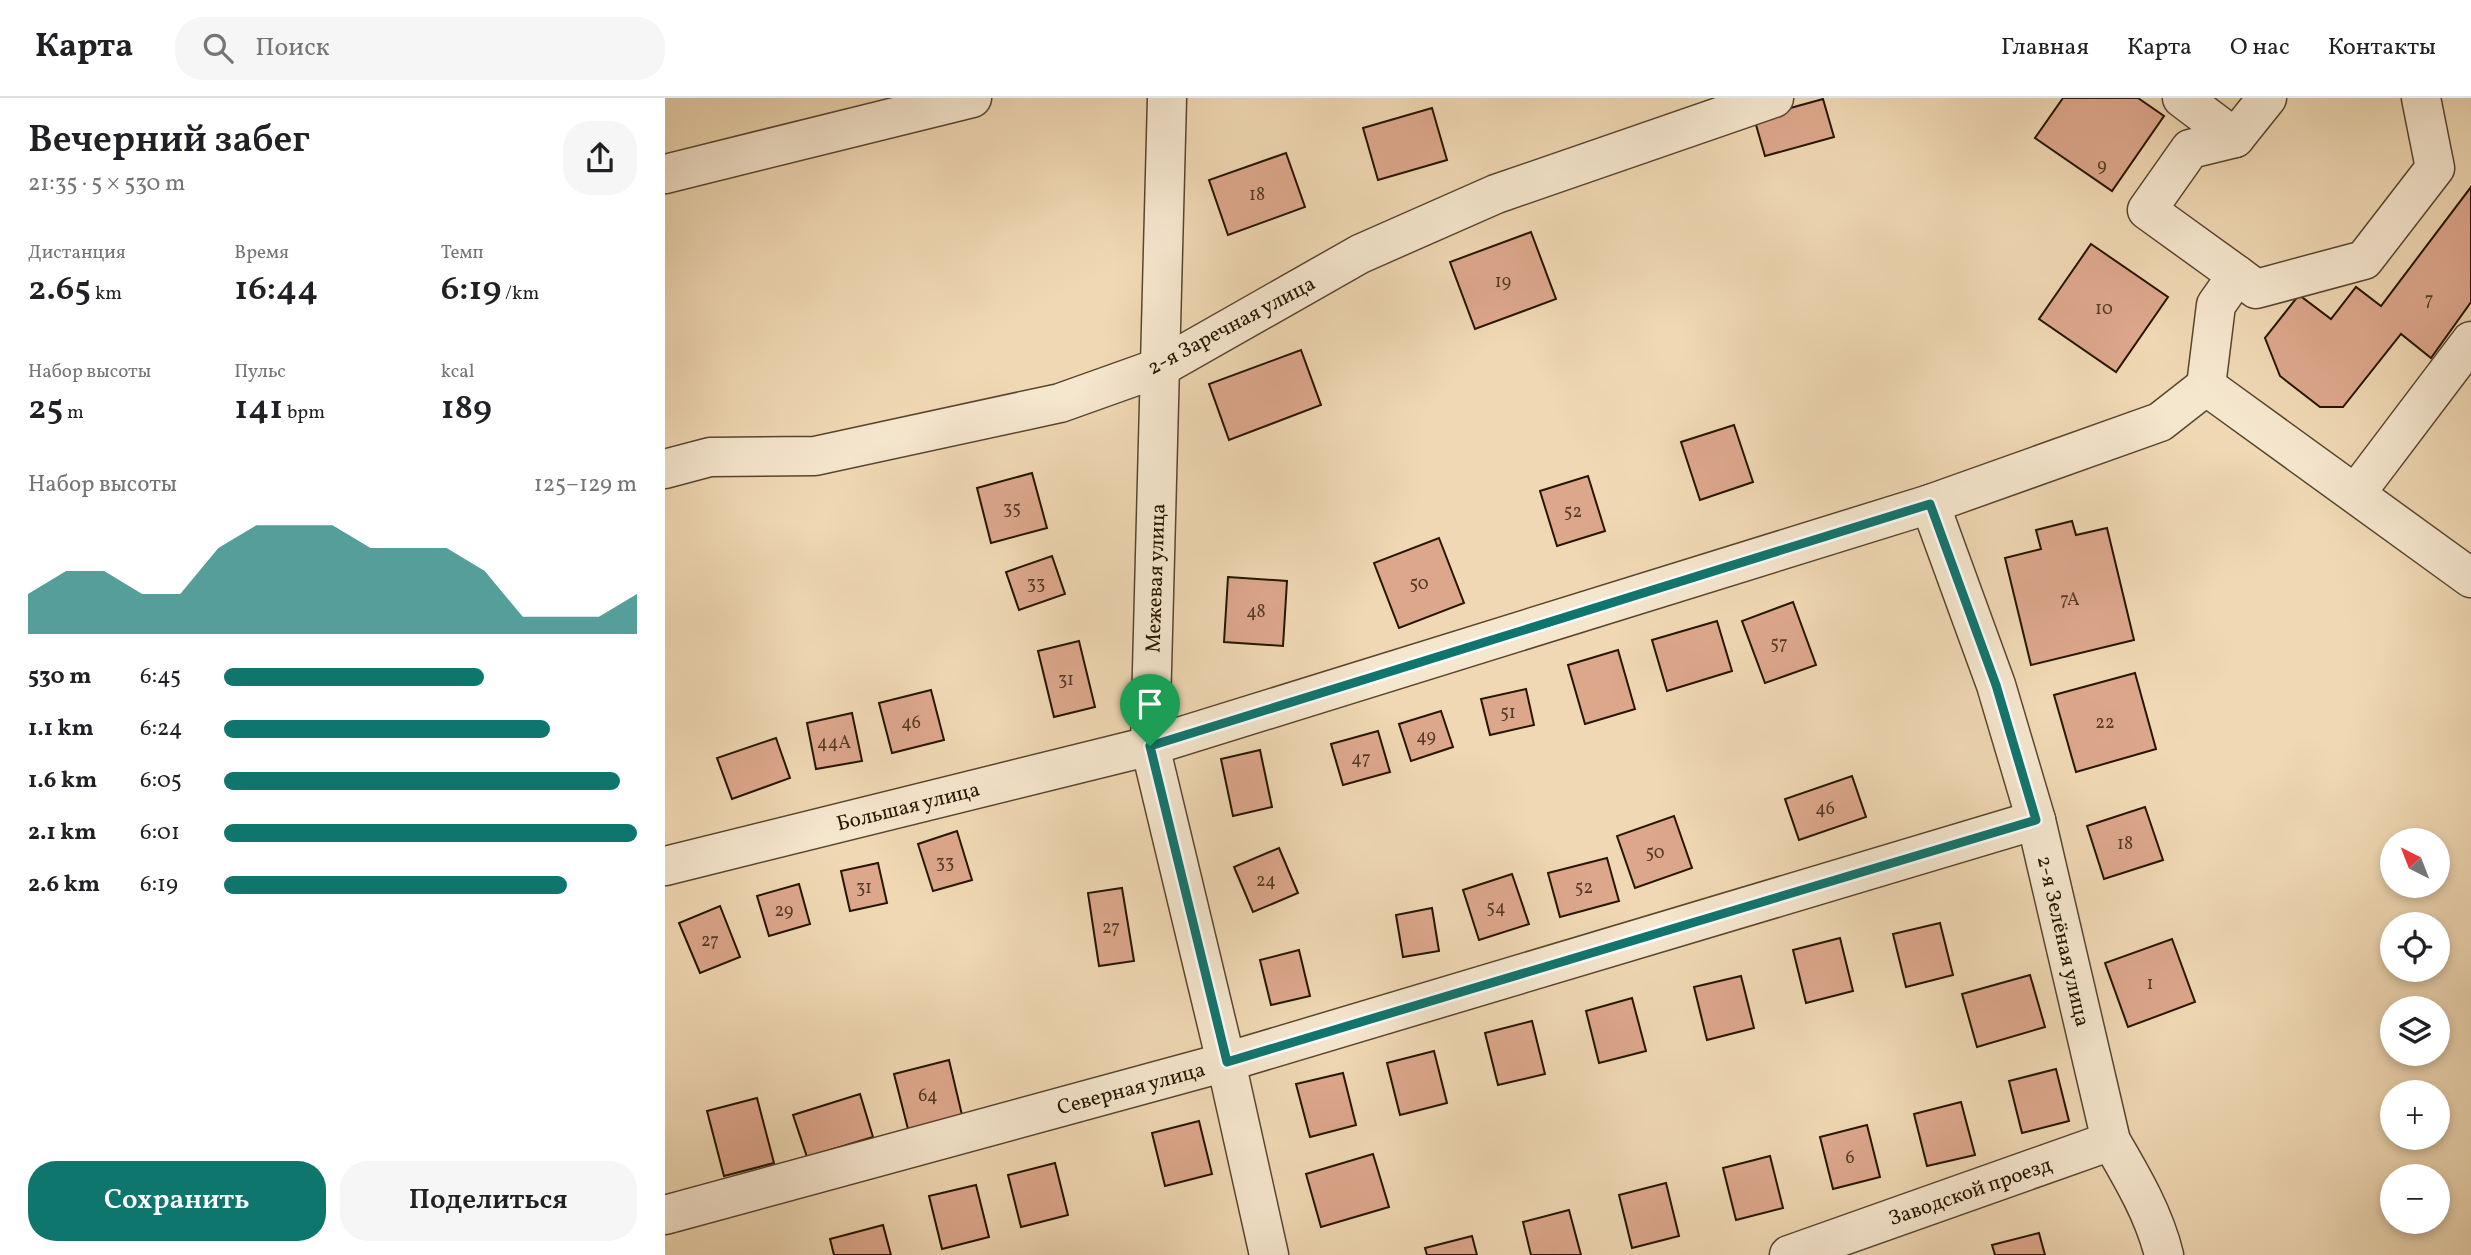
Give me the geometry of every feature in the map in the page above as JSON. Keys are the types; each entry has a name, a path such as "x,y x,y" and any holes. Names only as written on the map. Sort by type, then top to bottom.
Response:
{"street":[{"path":"665,174 972,98"},
{"name":"Межевая улица","path":"1167,98 1150,746 1227,1062 1269,1255"},
{"name":"2-я Заречная улица","path":"665,469 710,457 815,456 1060,403 1161,367 1360,254 1483,200 1774,98"},
{"path":"2182,98 2235,138"},
{"path":"2267,98 2235,138 2190,149 2147,209 2256,289 2364,260 2435,168 2421,98"},
{"path":"1150,746 1930,504 2159,422 2206,386 2216,306 2237,275"},
{"path":"2356,493 2471,341"},
{"path":"2206,386 2471,578"},
{"name":"2-я Зелёная улица","path":"1930,504 1996,685 2036,820 2111,1141 2137,1185 2160,1238 2164,1255"},
{"name":"Большая улица","path":"665,866 1150,746"},
{"name":"Северная улица","path":"665,1214 1227,1062 2036,820"},
{"name":"Заводской проезд","path":"1789,1255 2111,1141"}],"building":[{"path":"2063,98 2138,98 2164,116 2112,191 2035,138"},
{"path":"1823,99 1834,137 1765,156 1754,118"},
{"path":"1432,108 1447,160 1378,180 1363,128"},
{"path":"1286,153 1305,207 1228,235 1209,180"},
{"path":"2471,187 2471,302 2431,358 2401,334 2343,407 2320,407 2280,376 2265,338 2299,295 2331,319 2356,287 2381,306"},
{"path":"1531,232 1556,299 1475,329 1450,262"},
{"path":"2091,244 2168,297 2116,372 2039,319"},
{"path":"1301,350 1321,405 1229,440 1209,384"},
{"path":"1734,425 1753,482 1700,500 1681,442"},
{"path":"1032,473 1047,528 991,543 977,488"},
{"path":"1588,476 1605,531 1557,546 1540,491"},
{"path":"2072,521 2076,535 2107,528 2134,640 2031,665 2005,558 2041,549 2036,530"},
{"path":"1439,538 1464,603 1399,628 1374,563"},
{"path":"1052,556 1065,594 1019,610 1006,572"},
{"path":"1228,577 1287,581 1283,646 1224,642"},
{"path":"1793,602 1816,665 1765,683 1742,621"},
{"path":"1717,621 1732,671 1667,691 1652,640"},
{"path":"1079,641 1095,707 1054,717 1038,651"},
{"path":"1618,650 1635,709 1585,724 1568,665"},
{"path":"2135,673 2156,749 2076,772 2054,695"},
{"path":"1526,689 1534,725 1490,735 1481,699"},
{"path":"931,690 944,740 892,753 879,703"},
{"path":"1441,711 1453,747 1411,761 1399,724"},
{"path":"852,713 862,761 816,769 807,723"},
{"path":"1378,731 1390,772 1343,785 1331,744"},
{"path":"776,738 790,778 732,799 717,758"},
{"path":"1260,750 1272,807 1233,816 1221,759"},
{"path":"1852,776 1866,817 1799,840 1785,799"},
{"path":"2145,807 2163,860 2104,879 2087,826"},
{"path":"1674,816 1692,868 1635,888 1617,836"},
{"path":"957,831 972,880 933,891 918,844"},
{"path":"1279,848 1298,893 1253,912 1234,867"},
{"path":"1607,858 1619,901 1560,917 1548,873"},
{"path":"878,863 887,903 850,911 841,871"},
{"path":"1512,874 1529,924 1479,940 1463,890"},
{"path":"799,884 810,924 769,936 757,896"},
{"path":"1122,888 1134,961 1099,966 1088,893"},
{"path":"720,906 740,957 700,973 679,923"},
{"path":"1432,908 1439,951 1403,957 1396,915"},
{"path":"1940,923 1953,975 1906,987 1893,934"},
{"path":"1840,938 1853,991 1806,1003 1793,950"},
{"path":"2172,939 2195,1002 2128,1027 2105,963"},
{"path":"1299,950 1310,996 1271,1005 1260,960"},
{"path":"2030,975 2045,1027 1977,1047 1962,994"},
{"path":"1741,976 1754,1028 1707,1040 1694,987"},
{"path":"1632,998 1646,1051 1599,1063 1586,1011"},
{"path":"1532,1021 1545,1074 1498,1085 1485,1033"},
{"path":"1434,1051 1447,1103 1400,1115 1387,1063"},
{"path":"949,1060 962,1115 908,1129 894,1074"},
{"path":"2056,1069 2069,1121 2022,1133 2009,1081"},
{"path":"1343,1073 1356,1125 1310,1137 1296,1084"},
{"path":"860,1094 873,1137 807,1157 793,1115"},
{"path":"757,1098 774,1163 724,1176 707,1111"},
{"path":"1961,1102 1975,1155 1927,1166 1914,1114"},
{"path":"1199,1121 1212,1174 1165,1186 1152,1133"},
{"path":"1867,1125 1880,1177 1833,1189 1820,1137"},
{"path":"1373,1154 1389,1207 1321,1227 1306,1174"},
{"path":"1770,1156 1783,1208 1736,1220 1723,1168"},
{"path":"1055,1163 1068,1215 1021,1227 1008,1175"},
{"path":"1666,1183 1679,1236 1632,1248 1619,1195"},
{"path":"976,1185 989,1237 942,1249 929,1196"},
{"path":"1569,1210 1581,1255 1531,1255 1523,1222"},
{"path":"883,1225 891,1255 834,1255 830,1239"},
{"path":"2039,1233 2045,1255 1995,1255 1992,1245"},
{"path":"1472,1236 1477,1255 1427,1255 1425,1248"}],"route":[{"path":"1930,504 1996,685 2036,820 1227,1062 1150,746 1930,504"}]}
